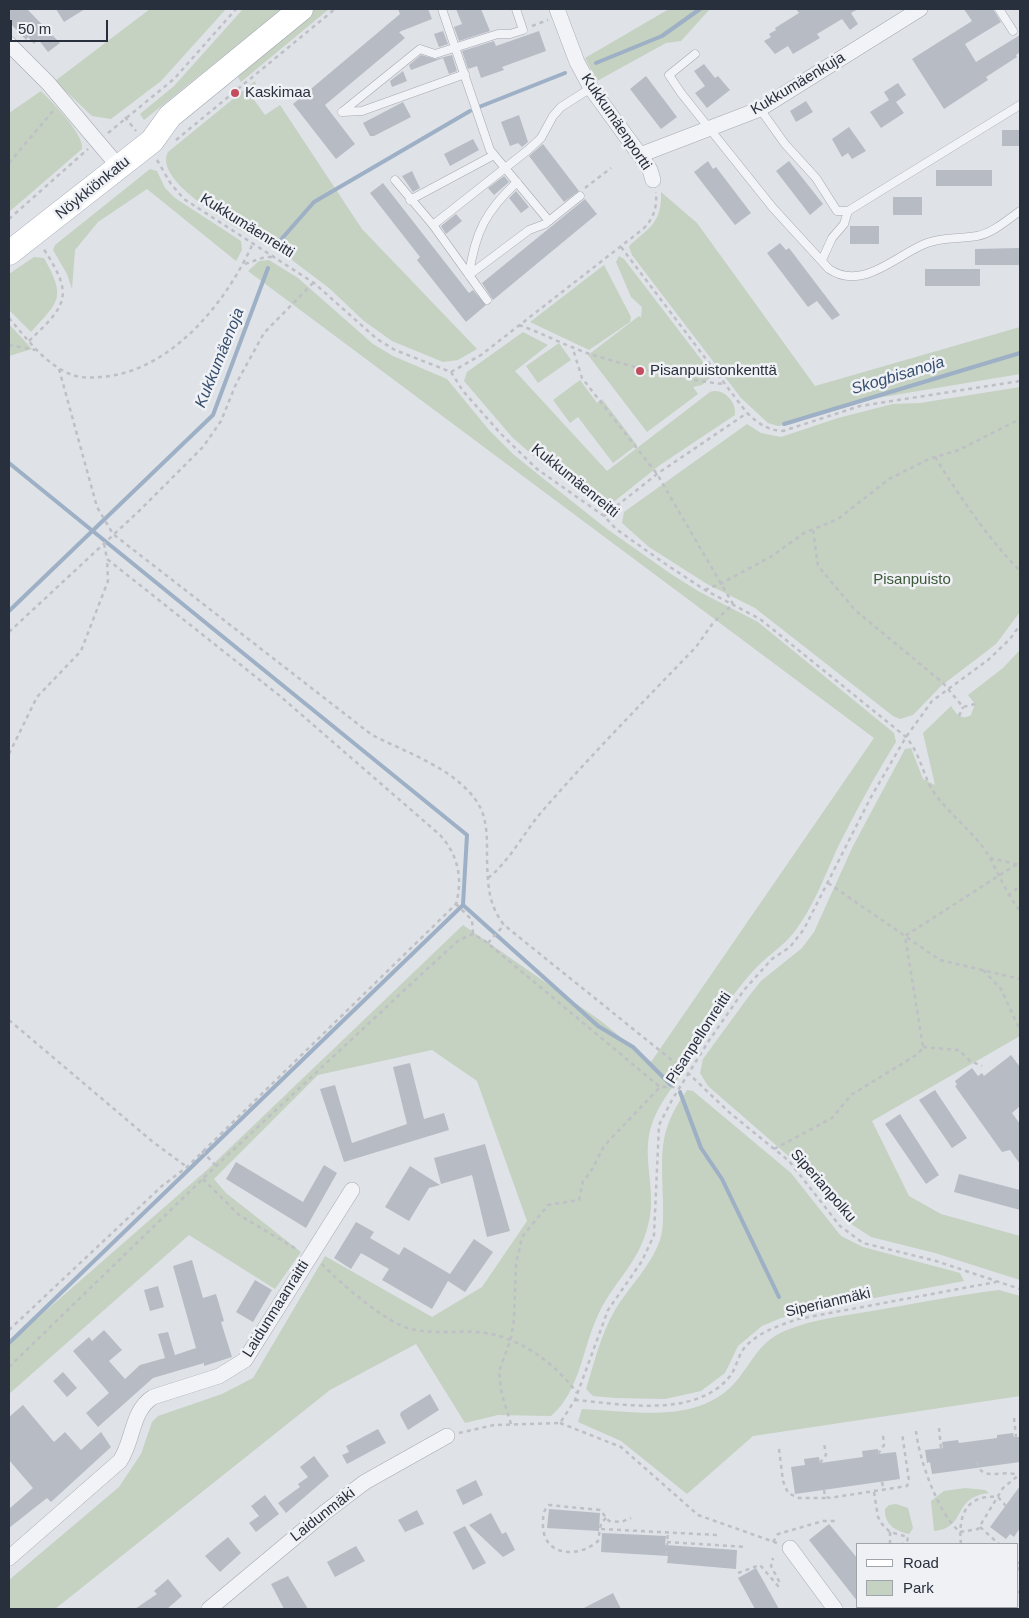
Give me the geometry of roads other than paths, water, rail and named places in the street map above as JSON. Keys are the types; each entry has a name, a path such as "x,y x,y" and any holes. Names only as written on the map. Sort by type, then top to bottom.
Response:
{"main road":[{"name":"Nöykkiönkatu","path":"9,244 108,155 152,141 170,116 300,9"},
{"name":"Nöykkiönkatu","path":"9,253 108,155"}],"street":[{"name":"Kukkumäenkuja","path":"640,155 760,109 920,9"},
{"name":"Kukkumäenportti","path":"559,12 577,62 591,88 640,155 650,170 653,180"},
{"path":"9,44 48,84 108,155"},
{"name":"Laidunmaanraitti","path":"9,1558 120,1461 130,1441 137,1414 146,1401 153,1397 219,1376 246,1360 352,1190"},
{"name":"Laidunmäki","path":"209,1609 319,1517 365,1482 435,1445 447,1436"},
{"path":"790,1548 834,1609"}],"lane":[{"path":"442,9 487,143 494,155 549,222"},
{"path":"465,74 362,111 342,112 420,49 435,54 498,34 510,34 523,30 516,9"},
{"path":"999,9 1013,31"},
{"path":"695,54 669,75 773,208 837,275 846,276 870,273 890,265 927,243 988,232 1020,211"},
{"path":"432,225 541,138 553,116 561,107 591,88"},
{"path":"760,109 784,144 816,178 837,211 848,211 1020,105"},
{"path":"410,200 494,155"},
{"path":"395,180 432,225 487,300"},
{"path":"470,275 473,247 480,225 500,198 517,182"},
{"path":"470,275 530,230 549,222 580,196"},
{"path":"822,260 832,238 844,224 848,211"}],"waterway":[{"name":"Kukkumäenoja","path":"596,63 662,36 700,9"},
{"name":"Kukkumäenoja","path":"479,107 565,73"},
{"name":"Kukkumäenoja","path":"278,243 314,202 470,111"},
{"name":"Kukkumäenoja","path":"9,611 213,415 268,268"},
{"name":"Skogbisanoja","path":"784,424 1020,353"},
{"path":"9,463 467,835 463,905 9,1343"},
{"path":"463,905 598,1026 633,1047 671,1085"},
{"path":"680,1092 701,1148 722,1179 779,1297"}],"place":[{"name":"Kaskimaa","path":"235,93"},
{"name":"Pisanpuistonkenttä","path":"640,371"}],"park label":[{"name":"Pisanpuisto","path":"912,580"}]}
